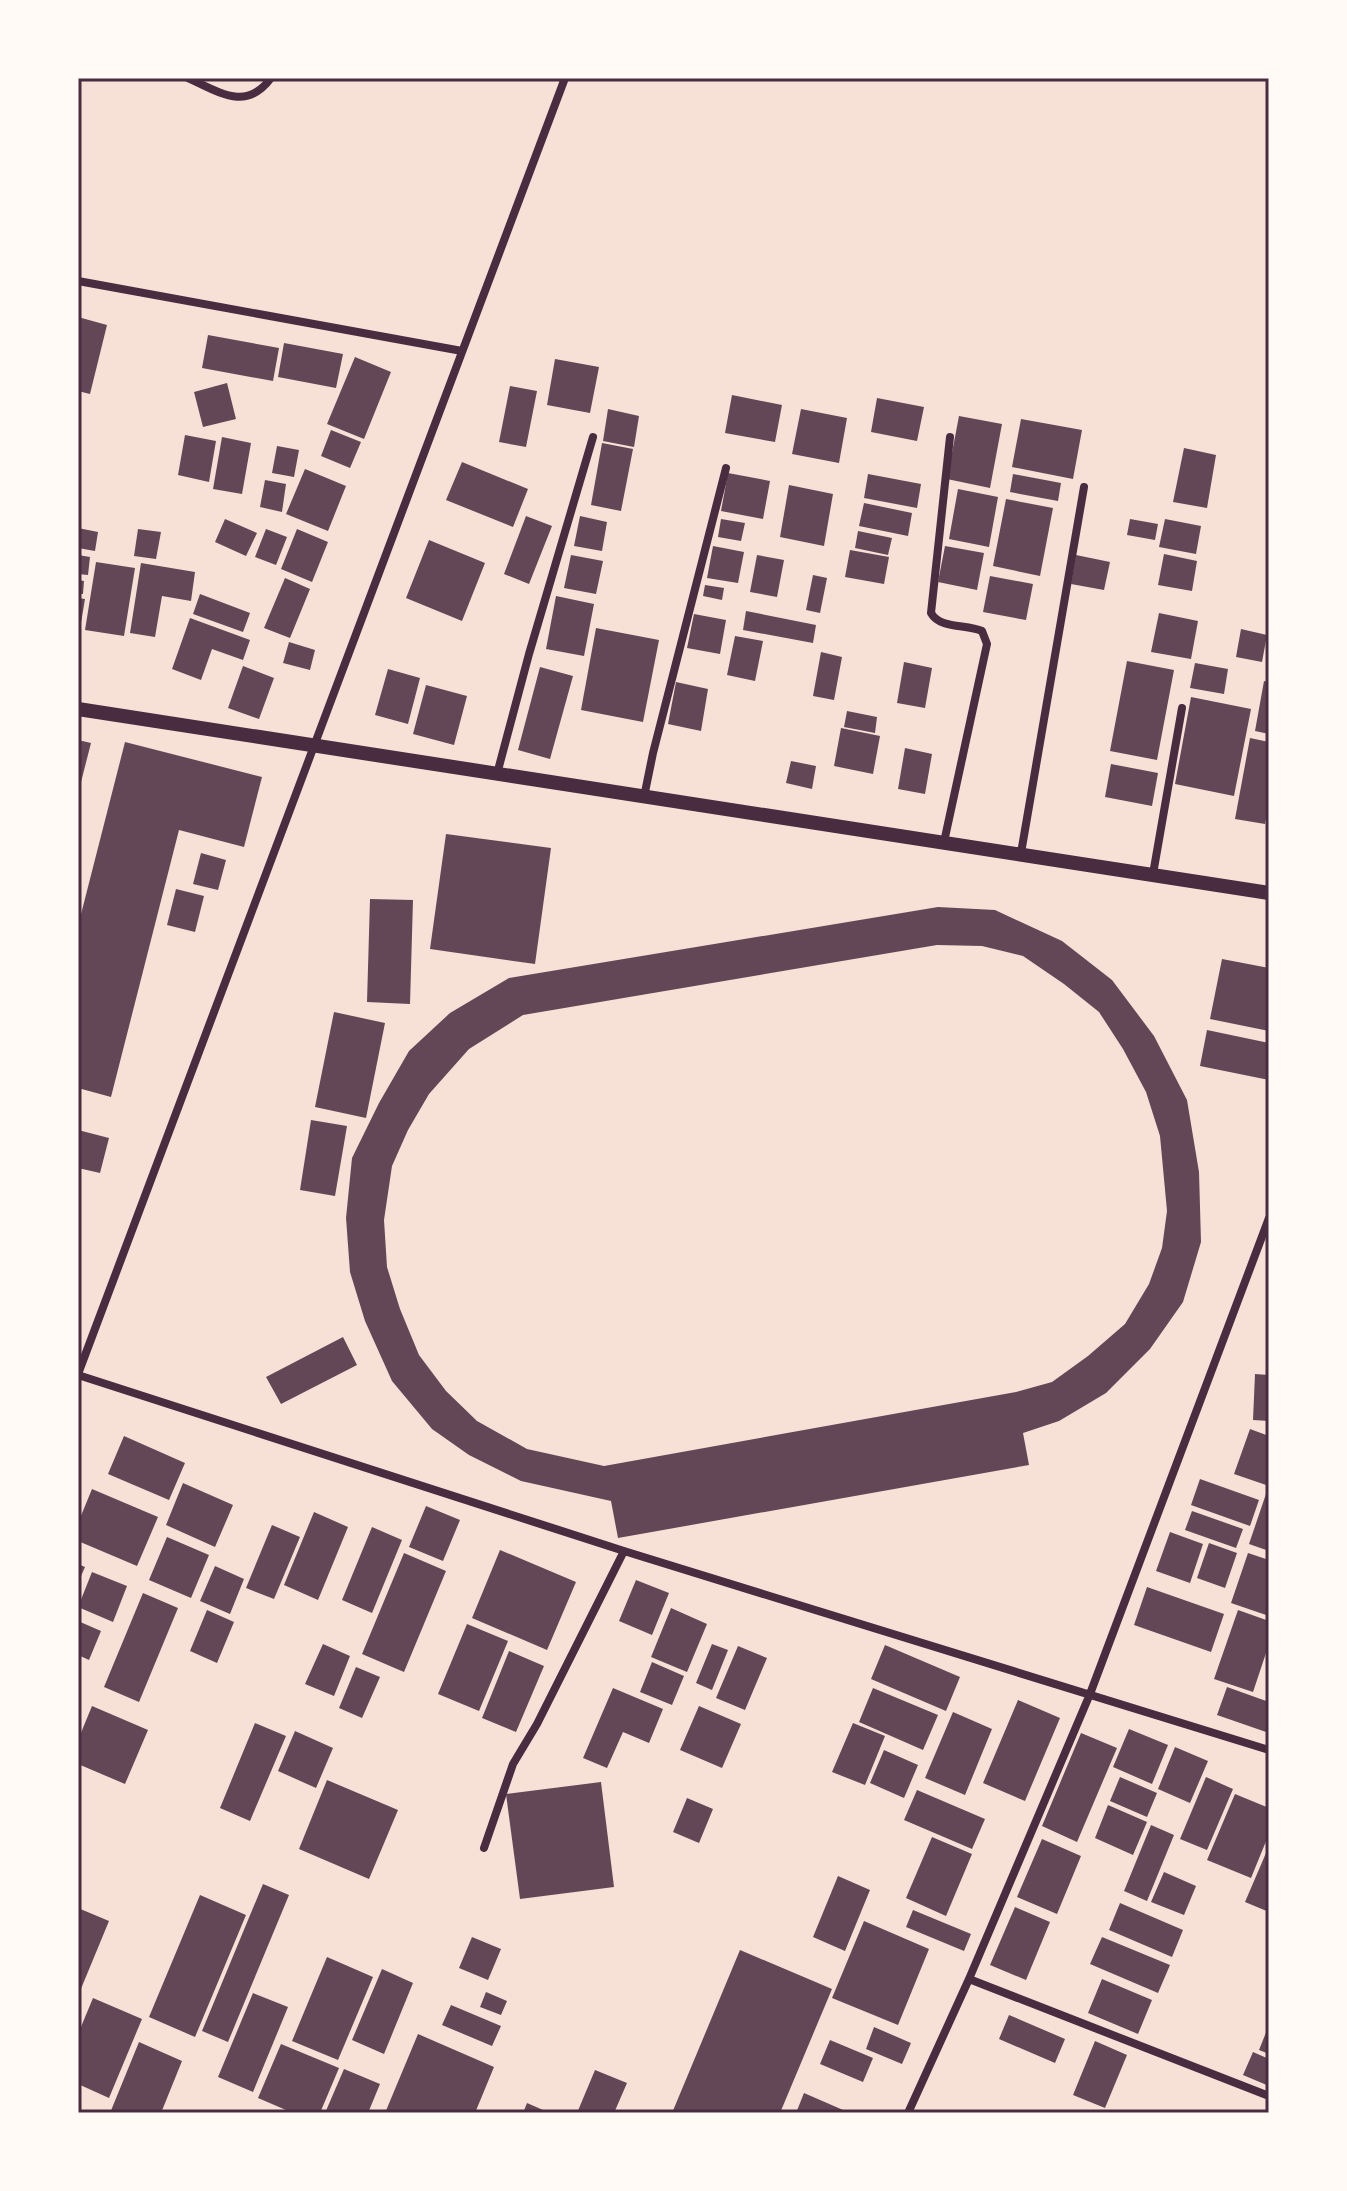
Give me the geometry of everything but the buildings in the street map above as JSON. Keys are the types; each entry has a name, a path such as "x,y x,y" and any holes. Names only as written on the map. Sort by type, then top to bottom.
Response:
{"street":[{"path":"188,78 239,98 254,96 271,78"},
{"path":"565,78 78,1375 624,1551 1269,1750"},
{"path":"78,281 462,351"},
{"path":"497,774 593,437"},
{"path":"944,842 987,644 986,636 977,628 943,623 933,618 931,613 950,437"},
{"path":"644,797 726,468"},
{"path":"1021,853 1084,487"},
{"path":"1153,874 1182,708"},
{"path":"78,709 1269,893"},
{"path":"908,2113 969,1979 1090,1694 1264,1243 1269,1218"},
{"path":"484,1848 513,1764 537,1724 624,1551"},
{"path":"969,1979 1269,2096"}]}
